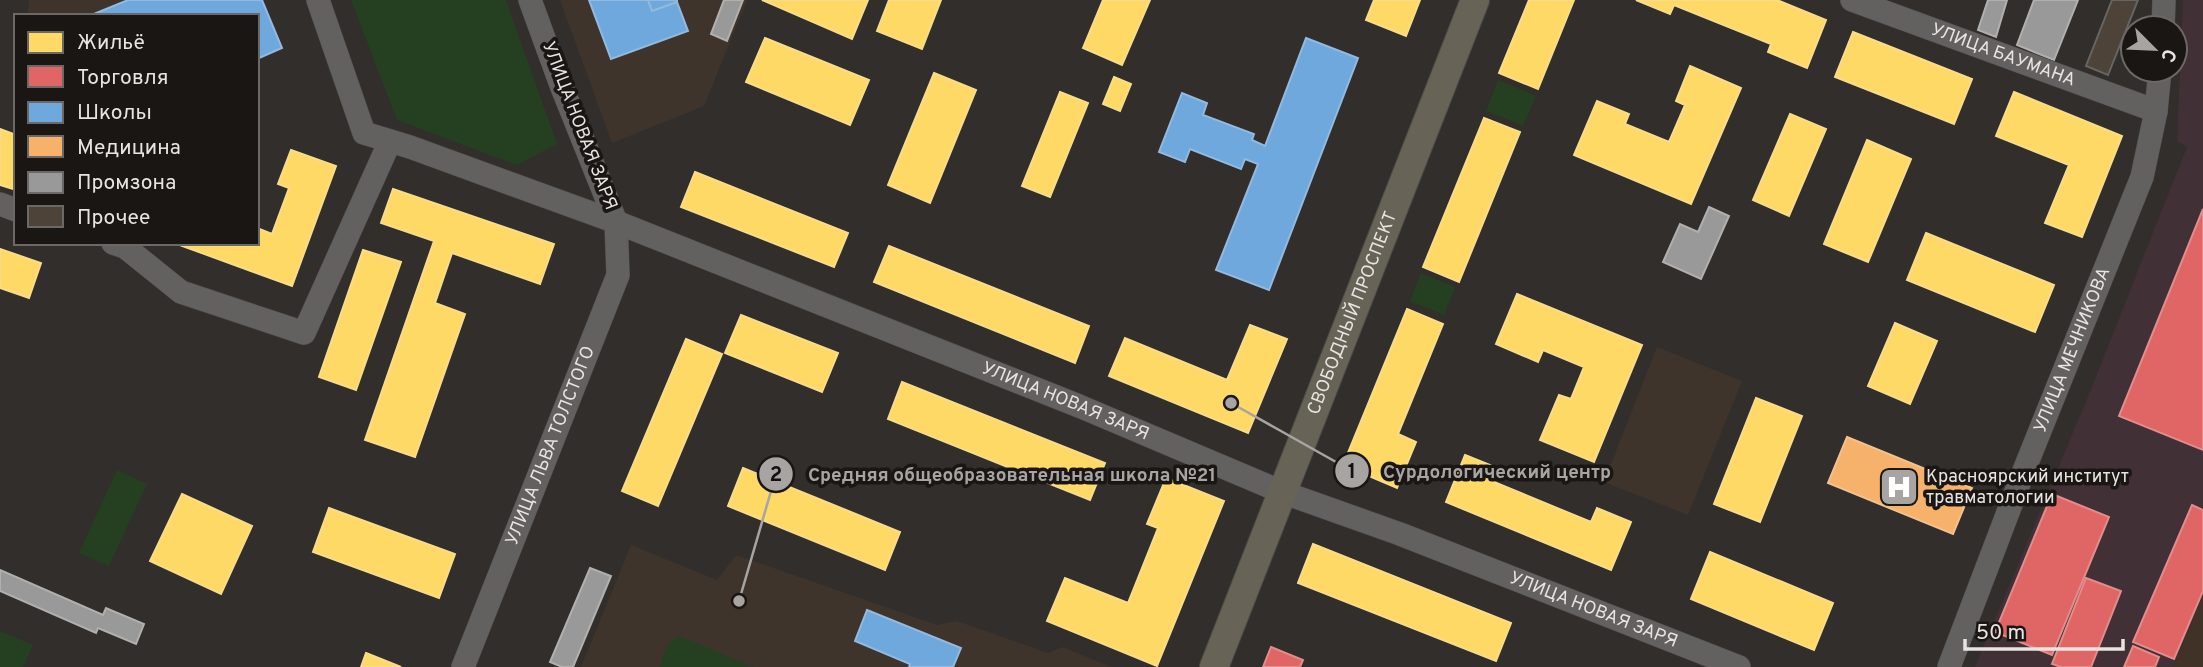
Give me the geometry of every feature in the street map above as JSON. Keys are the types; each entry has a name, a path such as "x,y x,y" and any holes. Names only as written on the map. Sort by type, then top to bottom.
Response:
{"main road":[{"name":"СВОБОДНЫЙ ПРОСПЕКТ","path":"1214,667 1475,0"}],"street":[{"path":"318,0 363,133 617,222"},
{"name":"УЛИЦА НОВАЯ ЗАРЯ","path":"530,0 561,85 617,222 1079,406 1282,492 1401,534 1739,667"},
{"name":"УЛИЦА БАУМАНА","path":"1852,0 2156,111"},
{"name":"УЛИЦА МЕЧНИКОВА","path":"1949,667 2023,473 2142,177 2156,111 2159,84"},
{"path":"119,245 181,292 304,333 390,141"},
{"name":"УЛИЦА ЛЬВА ТОЛСТОГО","path":"463,667 618,275 617,222"}],"shaded area":[{"path":"29,0 128,0 94,14 31,14 28,11"},
{"path":"560,0 747,0 704,106 612,143"},
{"path":"2183,0 2203,0 2203,596 2173,667 1975,667 2089,394 2187,147 2177,141 2179,84 2189,84 2189,14 2182,14"},
{"path":"1657,347 1742,381 1688,515 1604,482"},
{"path":"631,545 717,580 736,555 937,625 957,621 1048,653 1063,647 1111,667 581,667"},
{"path":"2203,596 2203,667 2173,667"}],"green space":[{"path":"351,0 506,0 557,144 517,165 397,120"},
{"path":"1498,80 1536,96 1523,126 1486,111"},
{"path":"1421,273 1455,287 1444,315 1410,301"},
{"path":"117,470 147,484 109,566 79,553"},
{"path":"0,631 33,645 23,667 0,667"},
{"path":"679,636 754,667 659,667 668,644"}],"building: Жильё":[{"path":"762,0 868,0 852,39"},
{"path":"889,0 941,0 922,49 877,31"},
{"path":"1103,0 1150,0 1122,65 1083,48"},
{"path":"1374,0 1420,0 1406,36 1366,20"},
{"path":"1529,0 1574,0 1538,89 1499,73"},
{"path":"1636,0 1777,0 1826,20 1807,68 1768,52 1771,44 1674,5 1670,14"},
{"path":"1853,32 1972,79 1954,124 1835,77"},
{"path":"765,38 869,80 850,125 746,82"},
{"path":"1690,66 1741,88 1691,204 1574,155 1597,101 1629,114 1625,124 1669,142 1685,105 1676,101"},
{"path":"934,73 976,90 930,203 888,185"},
{"path":"1114,77 1131,84 1120,111 1103,104"},
{"path":"1060,92 1088,103 1050,197 1022,186"},
{"path":"2014,92 2122,136 2082,237 2045,223 2069,165 1996,136"},
{"path":"1790,114 1826,129 1789,216 1753,200"},
{"path":"1484,118 1520,132 1459,282 1423,267"},
{"path":"0,129 14,134 14,189 0,185"},
{"path":"1867,140 1911,159 1868,262 1824,244"},
{"path":"291,150 336,166 292,286 180,245 259,245 259,229 272,234 289,188 278,184"},
{"path":"695,172 848,233 834,267 681,207"},
{"path":"393,189 554,244 540,284 452,253 435,303 465,314 415,457 365,440 434,241 381,223"},
{"path":"1926,233 2054,285 2035,332 1907,280"},
{"path":"889,246 1089,326 1075,363 874,282"},
{"path":"0,249 41,263 29,298 0,288"},
{"path":"363,250 401,262 356,390 319,377"},
{"path":"1517,294 1642,345 1594,462 1540,440 1559,395 1571,399 1584,367 1543,350 1538,362 1496,344"},
{"path":"1407,309 1443,324 1398,434 1416,442 1397,488 1343,465"},
{"path":"741,315 838,353 822,392 725,353"},
{"path":"1895,323 1937,341 1910,404 1868,386"},
{"path":"1250,325 1287,339 1248,433 1109,376 1125,338 1227,380"},
{"path":"686,339 722,354 658,506 622,491"},
{"path":"902,382 1105,463 1090,500 888,419"},
{"path":"1756,398 1802,416 1760,522 1714,504"},
{"path":"1465,455 1500,469 1494,482 1591,522 1597,508 1631,522 1611,570 1446,502"},
{"path":"743,468 900,532 885,570 728,506"},
{"path":"1166,478 1224,501 1157,666 1047,621 1065,578 1128,603 1158,528 1147,524"},
{"path":"182,494 252,526 221,594 150,561"},
{"path":"329,508 455,554 439,598 313,552"},
{"path":"1313,544 1511,623 1496,661 1298,583"},
{"path":"1710,552 1833,603 1814,650 1691,599"},
{"path":"366,653 401,667 361,667"}],"building: Торговля":[{"path":"2203,209 2203,450 2119,416"},
{"path":"2052,494 2109,517 2052,655 1995,632"},
{"path":"2192,505 2203,510 2203,591 2174,659 2133,642"},
{"path":"2086,578 2121,591 2091,667 2061,667 2052,664"},
{"path":"2133,646 2159,657 2155,667 2124,667"},
{"path":"1271,647 1303,660 1300,667 1263,667"}],"building: Школы":[{"path":"128,0 262,0 282,48 259,58 259,14 94,14"},
{"path":"589,0 648,0 652,11 677,2 688,31 611,59"},
{"path":"648,0 677,0 677,2 652,11"},
{"path":"1306,38 1358,58 1269,290 1216,270 1258,164 1245,159 1241,169 1190,149 1185,162 1159,152 1182,93 1207,103 1203,115 1254,134 1252,140 1265,146"},
{"path":"867,610 961,648 953,667 909,667 910,664 855,641"}],"building: Медицина":[{"path":"1847,437 1972,488 1953,534 1828,483"}],"building: Промзона":[{"path":"724,0 743,0 727,41 711,34"},
{"path":"1988,0 2007,0 1996,37 1978,30"},
{"path":"2034,0 2078,0 2054,60 2017,45"},
{"path":"1709,207 1729,216 1701,279 1663,262 1680,224 1698,232"},
{"path":"590,568 611,576 573,667 562,667 550,662"},
{"path":"0,570 103,615 106,608 144,624 136,644 98,628 96,633 0,591"}],"building: Прочее":[{"path":"2112,0 2138,0 2132,14 2119,14 2119,48 2108,75 2086,66"}],"place":[{"name":"Сурдологический центр","path":"1231,403"},
{"name":"Красноярский институт травматологии","path":"1899,487"},
{"name":"Средняя общеобразовательная школа №21","path":"739,601"}]}
